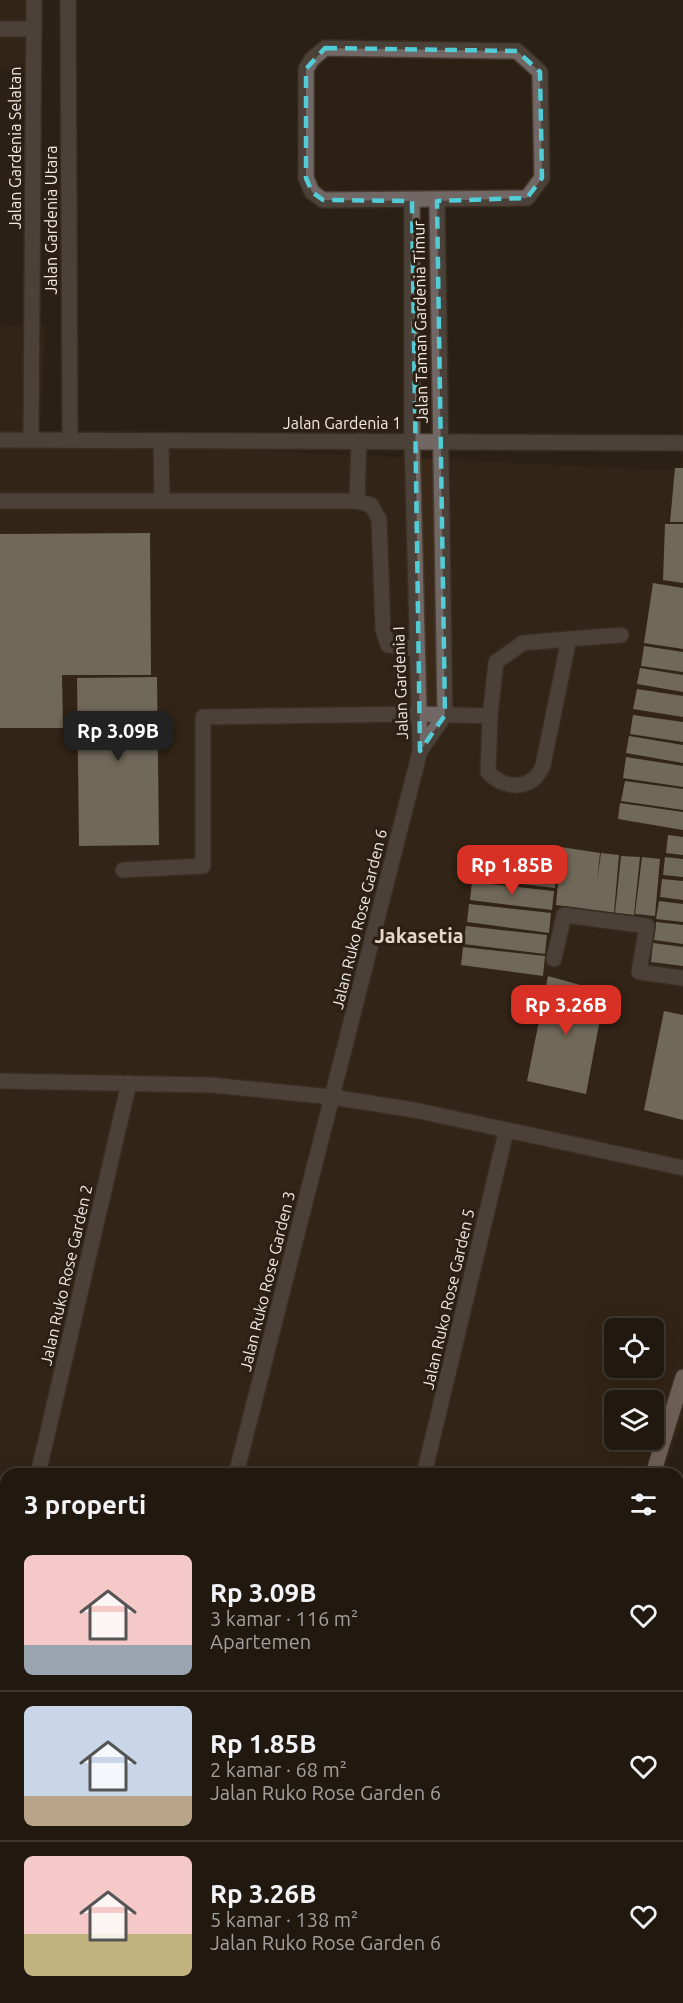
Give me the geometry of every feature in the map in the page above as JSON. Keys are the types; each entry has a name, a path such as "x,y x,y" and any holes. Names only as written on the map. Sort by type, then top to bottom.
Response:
{"main road":[{"path":"655,1468 683,1377"}],"street":[{"name":"Jalan Gardenia Selatan","path":"31,440 34,0"},
{"name":"Jalan Gardenia Utara","path":"68,0 70,440"},
{"path":"0,29 34,29"},
{"name":"Jalan Taman Gardenia Timur","path":"326,48 517,51 540,72 542,178 527,198 437,201 323,200 312,192 306,178 306,69 312,59 326,48"},
{"name":"Jalan Taman Gardenia Timur","path":"412,201 412,442"},
{"name":"Jalan Taman Gardenia Timur","path":"437,201 440,442"},
{"name":"Jalan Gardenia 1","path":"0,440 683,443"},
{"path":"162,441 162,501"},
{"path":"357,501 359,441"},
{"name":"Jalan Gardenia I","path":"412,442 420,751"},
{"path":"440,442 445,715"},
{"path":"0,501 357,501 370,505 379,519 383,630 388,645 416,650"},
{"path":"569,639 543,765 535,781 530,784 509,784 496,779 488,772 490,716 496,662 524,643 569,639 621,635"},
{"path":"123,870 203,866 202,717 418,714 490,716"},
{"name":"Jalan Gardenia I","path":"420,751 445,715"},
{"name":"Jalan Ruko Rose Garden 6","path":"332,1097 420,751"},
{"path":"554,959 564,915 647,926 639,972 683,978"},
{"path":"0,1081 211,1085 332,1097 414,1110 506,1132 683,1168"},
{"name":"Jalan Ruko Rose Garden 2","path":"39,1468 129,1083"},
{"name":"Jalan Ruko Rose Garden 3","path":"238,1468 332,1097"},
{"name":"Jalan Ruko Rose Garden 5","path":"425,1468 506,1132"}],"highlighted area":[{"path":"325,48 517,51 540,72 542,178 527,198 437,201 445,715 420,751 412,201 323,200 312,192 306,178 306,69"}],"shaded area":[{"path":"0,0 37,0 39,71 0,71"},
{"path":"683,210 683,1420 666,1468 0,1468 0,325 45,326 40,440 681,471"}],"building":[{"path":"675,468 683,468 683,522 670,522"},
{"path":"665,524 683,524 683,583 663,580"},
{"path":"150,533 151,675 62,675 63,728 0,728 0,534"},
{"path":"653,583 683,588 683,649 644,643"},
{"path":"644,646 683,652 683,672 641,666"},
{"path":"640,668 683,675 683,692 637,684"},
{"path":"157,677 159,845 79,846 77,678"},
{"path":"637,689 683,696 683,717 633,709"},
{"path":"633,715 683,722 683,742 630,734"},
{"path":"629,736 683,745 683,763 626,753"},
{"path":"626,757 683,766 683,787 623,778"},
{"path":"625,781 683,789 683,810 621,801"},
{"path":"620,803 683,812 683,830 618,819"},
{"path":"668,835 683,837 683,855 666,853"},
{"path":"561,847 600,853 597,882 601,853 619,855 614,913 556,905"},
{"path":"621,856 640,857 634,915 615,913"},
{"path":"642,857 660,859 655,916 635,914"},
{"path":"665,857 683,859 683,877 663,875"},
{"path":"475,860 557,869 555,888 473,878"},
{"path":"662,879 683,881 683,900 660,897"},
{"path":"472,882 554,891 552,910 470,900"},
{"path":"659,901 683,904 683,922 656,919"},
{"path":"469,904 551,913 549,933 467,922"},
{"path":"656,922 683,925 683,944 654,940"},
{"path":"466,926 547,935 545,954 463,944"},
{"path":"653,943 683,947 683,966 651,962"},
{"path":"463,947 545,956 543,976 461,965"},
{"path":"548,976 605,992 586,1094 527,1081"},
{"path":"664,1011 683,1015 683,1120 644,1110"}],"district":[{"name":"Jakasetia","path":"419,935"}]}
